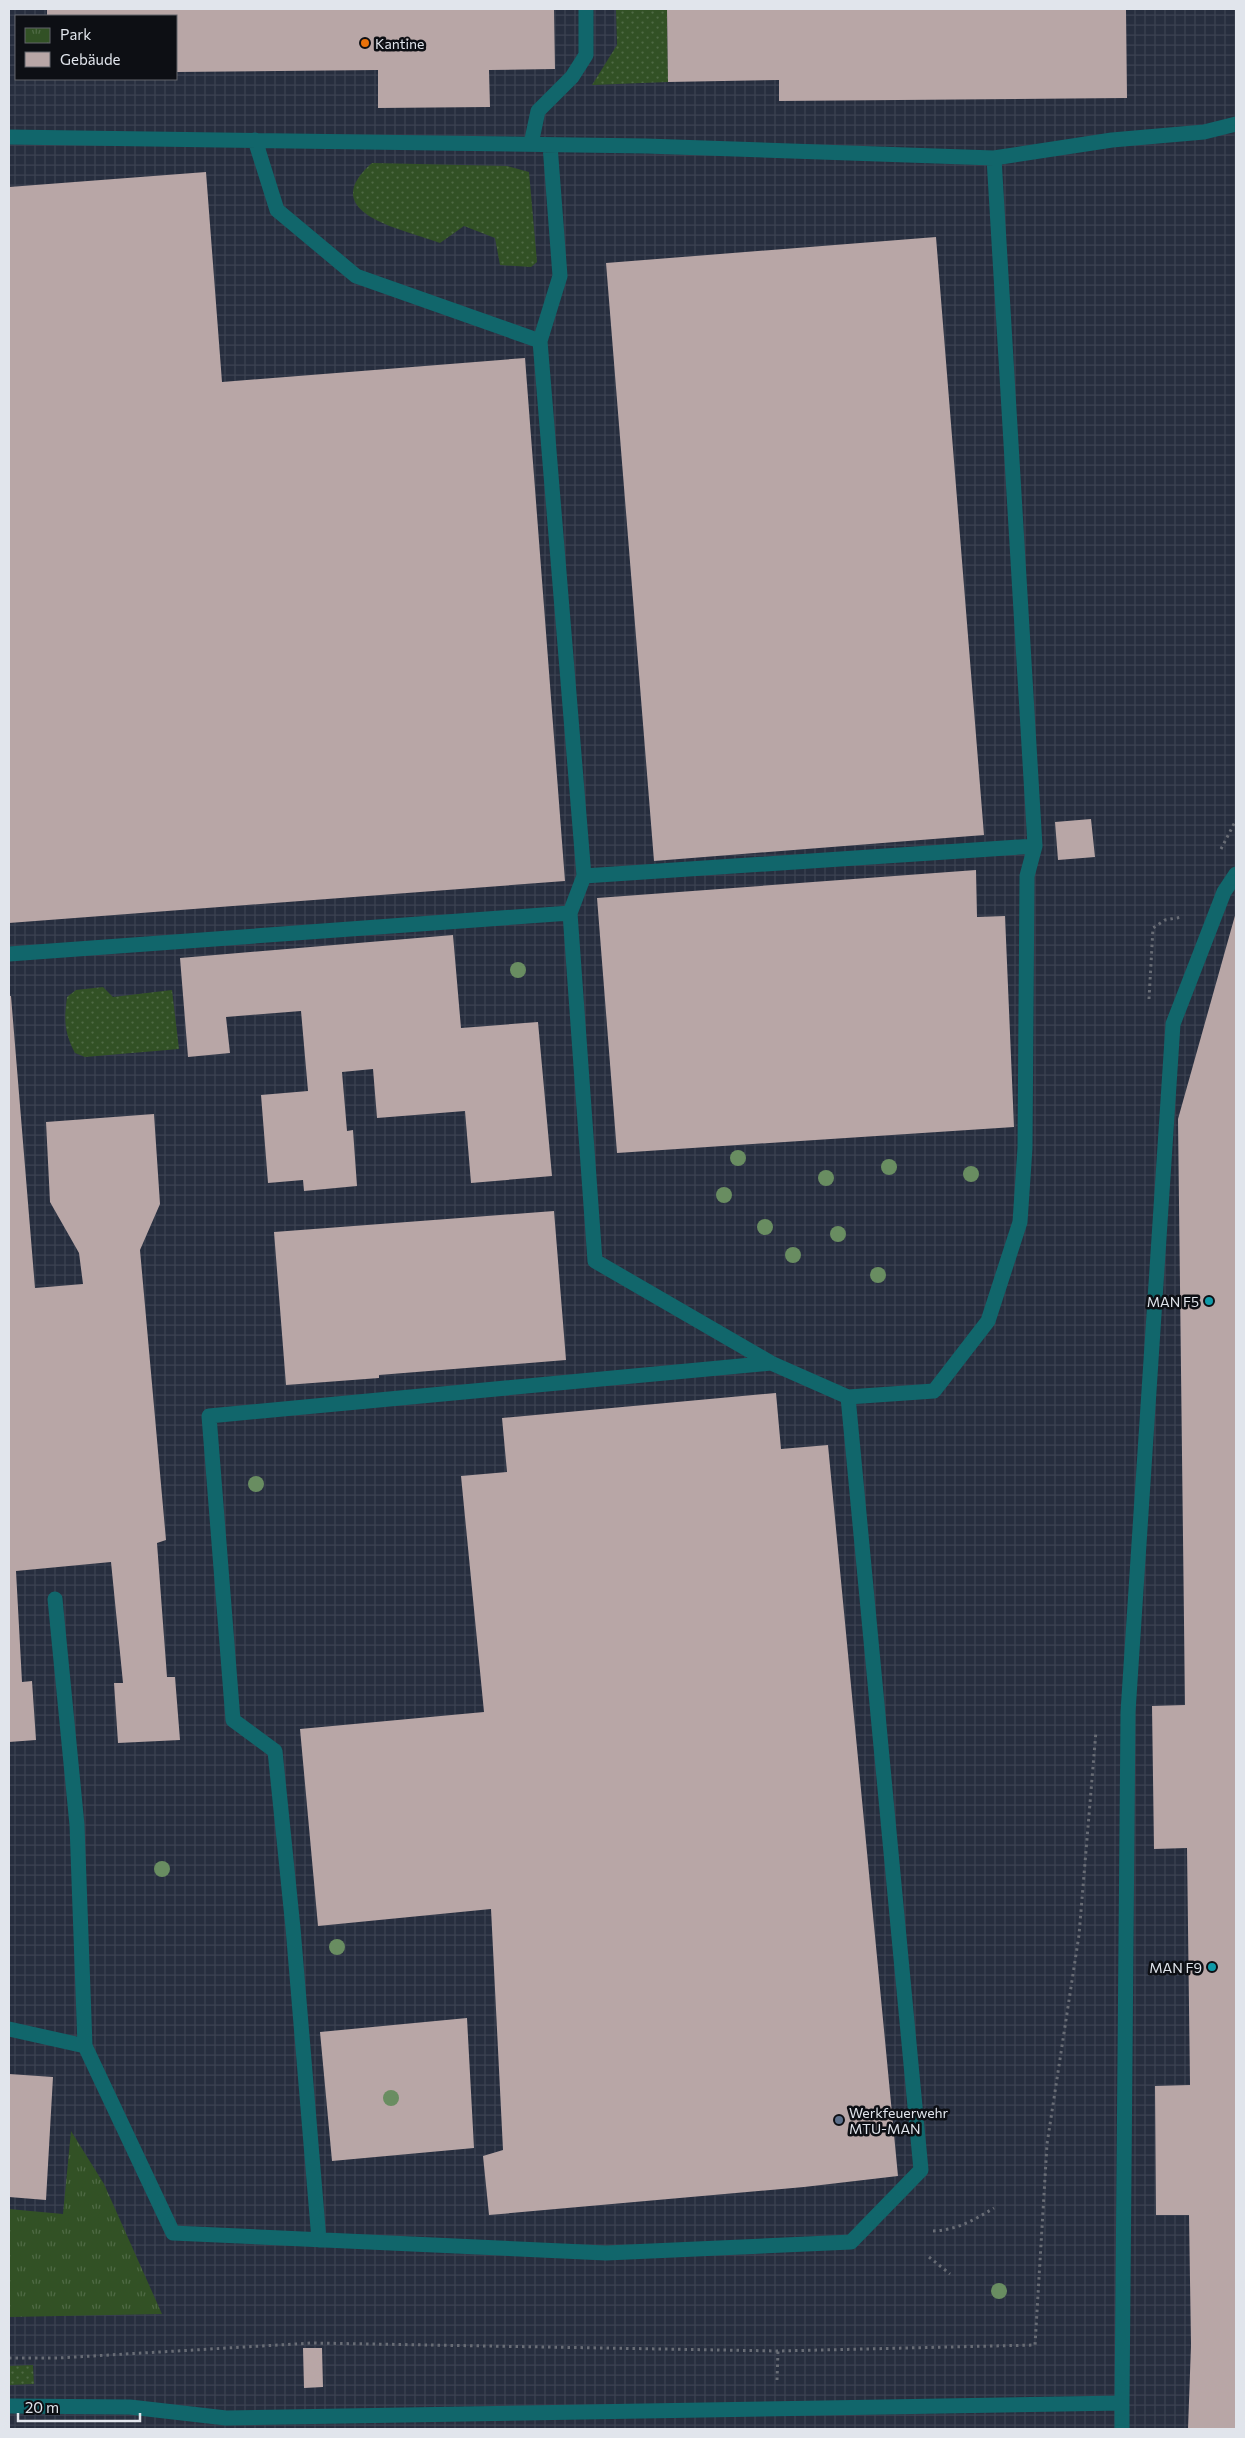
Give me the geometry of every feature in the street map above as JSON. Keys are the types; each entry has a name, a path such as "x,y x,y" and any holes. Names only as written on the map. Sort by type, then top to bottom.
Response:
{"lane":[{"path":"531,144 538,111 572,77 586,55 586,9"},
{"path":"9,137 531,144 994,158 1112,140 1204,132 1236,124"},
{"path":"255,140 277,210 356,276 540,341"},
{"path":"550,145 560,276 540,341 584,876 570,914 596,1261 771,1363 848,1397 934,1391 988,1321 1020,1222 1025,1148 1027,876 1035,846 994,158"},
{"path":"584,876 1035,846"},
{"path":"1122,2429 1128,1712 1173,1024 1224,892 1236,874"},
{"path":"9,954 570,914"},
{"path":"319,2240 293,1928 275,1751 233,1720 209,1416 771,1363"},
{"path":"55,1599 77,1825 85,2046 173,2233 606,2253 851,2242 921,2170 848,1397"},
{"path":"9,2029 85,2046"},
{"path":"9,2406 130,2407 226,2424 1122,2403"}],"path":[{"path":"933,2231 949,2230 967,2224 994,2208"},
{"path":"928,2257 950,2274"}],"shaded area":[{"path":"9,9 1236,9 1236,2429 9,2429"}],"green space":[{"path":"616,9 667,9 668,82 592,85 617,45"},
{"path":"372,163 507,166 529,172 537,262 531,267 500,265 495,238 464,226 440,243 387,225 371,217 359,207 353,195 357,181"},
{"path":"103,987 113,997 172,990 179,1049 85,1057 75,1053 66,1026 67,997 76,990"},
{"path":"71,2131 104,2184 162,2314 9,2317 9,2209 63,2214"},
{"path":"33,2365 34,2384 9,2385 9,2366"}],"building":[{"name":"Kantine","path":"47,9 554,9 555,69 489,70 490,107 378,108 378,70 178,72 178,15 47,15"},
{"path":"667,9 1126,9 1127,98 779,101 779,80 668,82"},
{"path":"206,172 222,382 525,358 565,881 9,923 9,187"},
{"path":"936,237 984,835 654,861 606,263"},
{"path":"1091,819 1095,857 1058,860 1055,822"},
{"path":"976,870 977,917 1005,916 1014,1127 617,1153 597,898"},
{"name":"MAN F9","path":"1236,912 1236,2429 1188,2429 1191,2345 1189,2215 1156,2215 1155,2086 1190,2085 1187,1848 1154,1849 1152,1706 1185,1705 1178,1119"},
{"path":"453,935 461,1028 538,1022 552,1176 471,1183 465,1111 377,1118 373,1069 342,1072 347,1131 353,1130 357,1186 304,1191 303,1180 268,1183 261,1095 308,1091 301,1011 226,1017 230,1053 188,1057 180,958"},
{"path":"9,996 11,996 35,1288 83,1284 79,1253 50,1202 46,1122 154,1114 160,1204 140,1250 166,1540 157,1543 167,1677 175,1677 180,1740 118,1743 114,1683 123,1683 111,1562 16,1571 22,1682 32,1681 36,1740 9,1742"},
{"path":"554,1211 566,1360 379,1375 379,1378 286,1385 274,1232"},
{"path":"776,1393 781,1449 828,1445 898,2176 804,2187 489,2215 483,2156 503,2150 491,1909 318,1926 300,1729 484,1712 461,1476 507,1472 502,1418"},
{"path":"467,2018 474,2148 332,2161 320,2032"},
{"path":"9,2074 53,2077 46,2200 9,2197"},
{"path":"303,2348 322,2348 323,2387 304,2388"}],"place":[{"name":"Kantine","path":"365,43"},
{"name":"MAN F5","path":"1209,1301"},
{"name":"MAN F9","path":"1212,1967"},
{"name":"Werkfeuerwehr MTU-MAN","path":"839,2120"}]}
